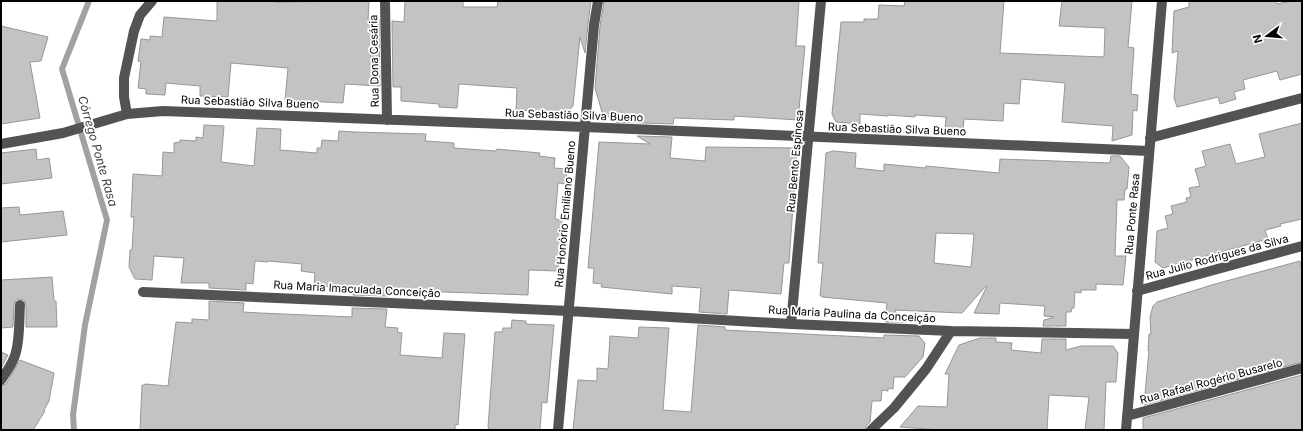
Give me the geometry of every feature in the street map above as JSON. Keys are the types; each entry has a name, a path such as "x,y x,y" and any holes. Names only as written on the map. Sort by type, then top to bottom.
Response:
{"street":[{"path":"127,114 124,97 124,78 134,32 140,15 152,1"},
{"name":"Rua Dona Cesária","path":"385,1 387,120"},
{"name":"Rua Honório Emiliano Bueno","path":"558,430 594,25 598,1"},
{"name":"Rua Bento Espinosa","path":"791,324 821,1"},
{"name":"Rua Ponte Rasa","path":"1126,430 1162,1"},
{"path":"1150,138 1302,98"},
{"name":"Rua Sebastião Silva Bueno","path":"1,144 63,133 127,114 163,111 1149,151"},
{"name":"Rua Julio Rodrigues da Silva","path":"1138,291 1302,246"},
{"name":"Rua Maria Imaculada Conceição","path":"144,292 569,311"},
{"path":"1,380 16,353 19,334 20,305"},
{"name":"Rua Maria Paulina da Conceição","path":"569,311 791,324 950,331 1134,334"},
{"path":"871,430 894,408 926,369 950,331"},
{"name":"Rua Rafael Rogério Busarelo","path":"1127,416 1302,368"}],"building":[{"path":"217,1 369,1 368,20 379,20 380,86 345,84 343,103 285,100 288,68 231,63 228,97 200,96 200,86 166,83 165,95 146,94 146,89 138,88 141,62 138,61 141,39 150,40 150,36 162,37 164,17 217,21"},
{"path":"405,1 463,1 463,7 497,7 498,1 591,1 585,53 580,37 573,106 567,113 516,110 517,88 459,84 457,108 439,107 439,104 401,101 401,87 393,87 392,21 404,22"},
{"path":"604,1 799,1 796,46 805,46 798,120 734,116 734,120 674,118 673,124 616,122 602,112 595,88 600,26"},
{"path":"905,1 1004,1 1000,53 1104,57 1105,28 1059,26 1062,1 1132,1 1128,47 1134,48 1131,94 1138,95 1137,111 1133,110 1132,135 1112,141 1113,126 1062,122 1065,83 1021,79 1019,104 1004,103 1003,121 964,119 963,130 945,129 946,117 915,115 915,117 860,114 860,124 836,122 832,114 841,22 864,22 864,19 878,19 879,5 904,6"},
{"path":"1189,1 1276,1 1277,4 1291,1 1302,1 1302,74 1280,80 1277,71 1243,80 1245,89 1234,92 1236,99 1220,104 1218,97 1177,107 1174,98 1178,51 1172,53 1174,11 1189,7"},
{"path":"1,26 48,37 41,61 30,62 40,118 1,124"},
{"path":"1302,123 1302,219 1280,224 1281,226 1265,230 1268,239 1163,268 1155,262 1157,231 1168,228 1165,216 1173,214 1171,206 1187,202 1186,198 1191,197 1189,188 1200,186 1195,169 1206,166 1202,151 1230,144 1236,164 1265,157 1259,134"},
{"path":"204,125 224,126 221,162 254,166 257,128 281,129 280,150 317,153 317,148 321,148 322,140 338,141 339,131 426,134 425,141 454,143 454,148 496,151 497,149 540,153 539,156 555,158 554,168 567,169 566,184 558,183 555,219 562,220 558,271 529,270 528,295 389,290 388,296 353,295 353,288 314,286 315,273 301,271 302,264 268,261 255,261 253,284 246,283 246,290 209,288 209,283 181,283 184,258 154,256 152,280 135,279 129,267 130,250 132,250 134,217 131,217 133,174 162,176 163,152 174,153 174,143 180,142 180,140 196,141 196,137 203,138"},
{"path":"637,136 672,137 670,158 705,161 706,147 797,148 789,263 784,263 781,294 729,290 727,314 699,312 701,288 672,286 672,294 601,287 602,284 593,283 594,268 588,268 599,142 650,144"},
{"path":"36,149 37,160 49,158 52,178 1,184 1,153"},
{"path":"833,151 856,153 855,168 884,171 884,164 925,168 926,166 999,173 1000,159 1110,163 1111,156 1120,156 1129,167 1127,189 1125,189 1124,200 1117,200 1115,256 1126,256 1123,285 1096,284 1096,290 1081,290 1081,293 1075,292 1074,308 1072,308 1071,312 1066,312 1066,326 1043,326 1044,320 1054,317 1044,316 1045,306 1000,303 999,314 974,313 987,286 962,313 894,310 906,322 885,322 887,303 822,297 820,296 823,263 818,263 826,153","holes":["936,233 974,234 971,267 934,263"]},
{"path":"19,207 20,215 63,211 67,235 1,242 1,208"},
{"path":"1300,261 1302,269 1302,362 1144,405 1149,334 1151,334 1150,317 1153,306 1157,302 1215,284"},
{"path":"52,277 54,301 56,301 57,327 26,327 26,305 24,300 17,299 14,304 13,327 1,328 1,280"},
{"path":"209,301 244,303 243,312 260,313 352,317 352,308 387,309 385,327 398,328 397,332 402,333 400,355 442,358 444,333 465,334 458,425 455,424 455,430 140,430 142,385 168,386 176,322 192,323 192,319 209,320"},
{"path":"512,320 526,321 526,324 554,325 547,403 542,402 540,430 488,430 495,332 502,332 503,328 511,328"},
{"path":"698,325 725,327 725,330 783,333 884,338 884,335 919,336 925,343 923,357 905,377 894,377 893,389 888,388 888,391 882,390 881,401 872,401 870,422 866,426 865,430 573,430 578,380 597,381 597,368 608,369 610,336 638,338 639,327 669,328 663,410 691,412"},
{"path":"980,338 996,338 996,342 1012,343 1011,350 1041,353 1042,339 1066,339 1066,350 1081,346 1113,346 1118,353 1116,382 1106,382 1104,430 1085,430 1089,397 1049,395 1047,430 940,430 900,427 918,406 947,407 949,374 945,374 959,345"},
{"path":"1,352 8,355 1,368"},
{"path":"20,360 54,373 49,401 44,410 45,411 33,430 1,430 1,386 6,384"},
{"path":"1302,375 1302,430 1143,430 1143,418"}],"waterway":[{"name":"Córrego Ponte Rasa","path":"74,430 73,415 85,325 107,220 62,69 89,1"}]}
